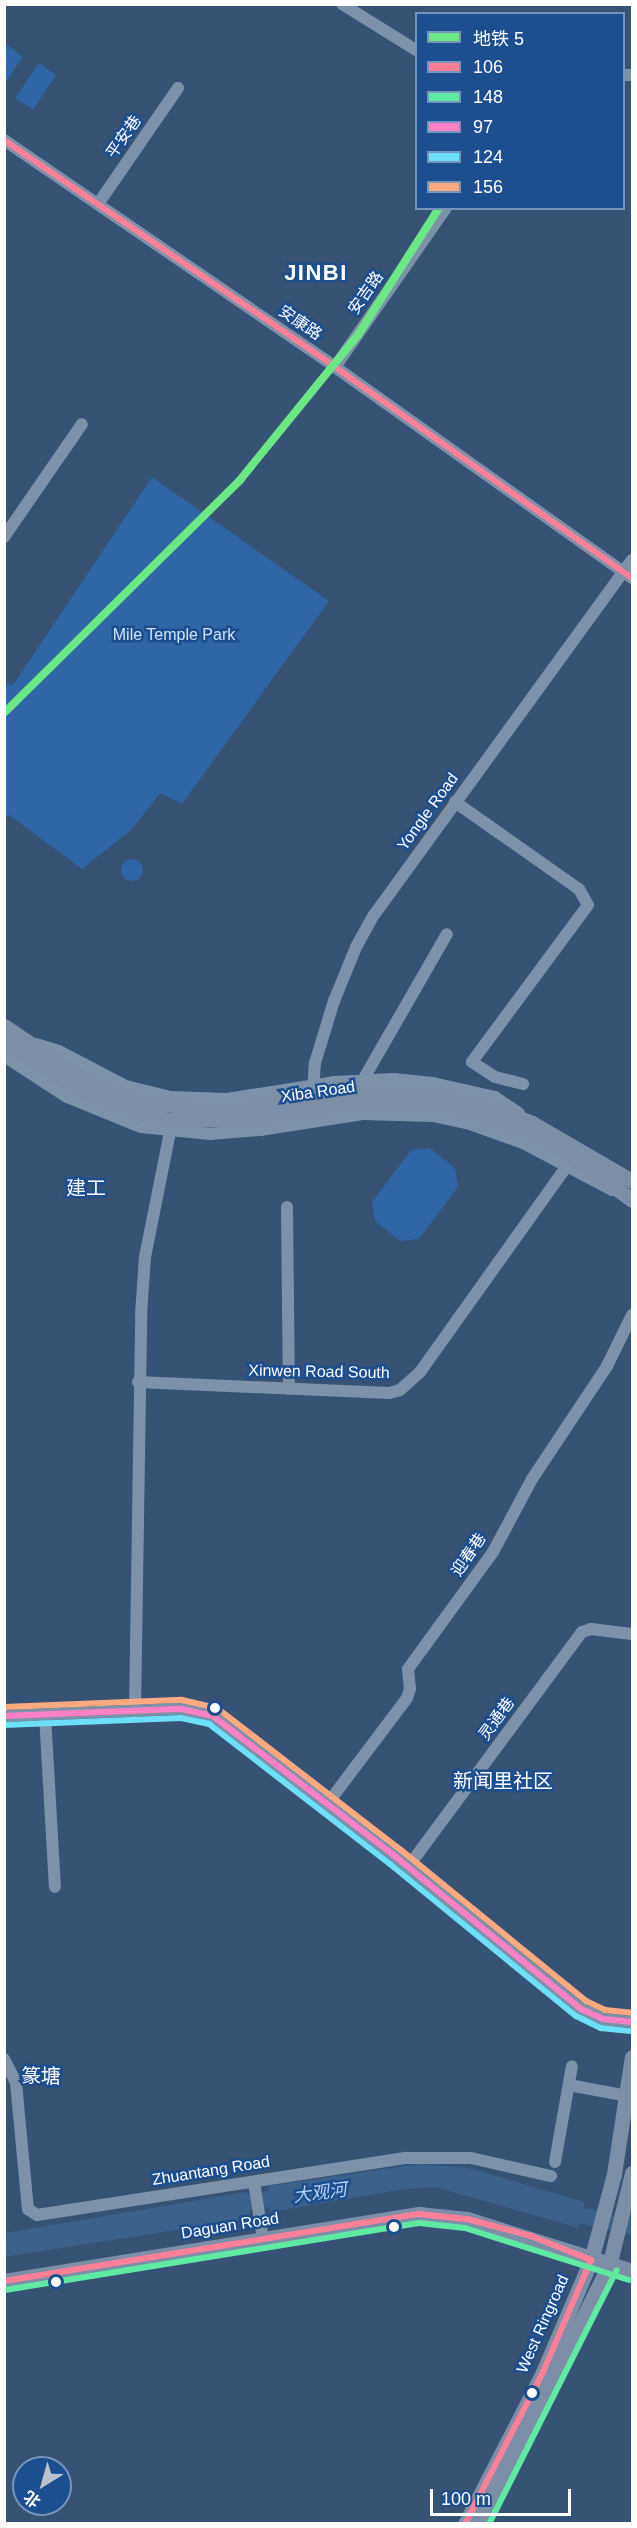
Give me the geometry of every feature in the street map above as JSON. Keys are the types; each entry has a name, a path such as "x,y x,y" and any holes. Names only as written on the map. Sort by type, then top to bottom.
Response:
{"main road":[{"name":"Xiba Road","path":"4,1026 78,1076 147,1103 228,1109 312,1092 364,1090 431,1093 494,1108 545,1129 633,1181"},
{"name":"Xiba Road","path":"4,1042 95,1099 167,1120 258,1119 363,1103 434,1105 470,1112 527,1132 565,1151 631,1199"},
{"name":"West Ringroad","path":"465,2523 543,2372 591,2260 607,2207 633,2057"},
{"name":"West Ringroad","path":"479,2523 609,2266 618,2239 633,2174"},
{"name":"Daguan Road","path":"4,2281 419,2214 467,2219 531,2236 591,2260 633,2271"}],"street":[{"path":"342,4 358,9 415,49"},
{"name":"平安巷","path":"98,204 178,88"},
{"name":"安康路","path":"4,140 334,367 628,575"},
{"name":"安吉路","path":"334,367 445,210"},
{"path":"4,537 82,424"},
{"name":"Yongle Road","path":"312,1092 334,1001 356,947 455,802 628,575 633,560"},
{"path":"455,802 579,889 588,905 472,1062 495,1077 523,1084"},
{"path":"363,1080 447,933"},
{"path":"4,1056 91,1109 123,1122 170,1132 260,1131 363,1114 433,1116 467,1123 523,1143 567,1166 587,1180 631,1199"},
{"path":"312,1092 363,1080 433,1083 495,1097 545,1129"},
{"path":"135,1712 141,1482 138,1382 145,1257 170,1132"},
{"name":"Xinwen Road South","path":"138,1382 389,1393 409,1383 567,1166"},
{"path":"287,1207 289,1389"},
{"name":"迎春巷","path":"328,1803 407,1698 410,1689 408,1669 493,1552 532,1479 607,1366 633,1315"},
{"name":"灵通巷","path":"408,1867 582,1632 591,1629 633,1634"},
{"path":"4,1716 182,1709 213,1716 328,1803 581,2009 603,2019 633,2022"},
{"path":"45,1715 55,1887"},
{"name":"Zhuantang Road","path":"4,2059 16,2083 28,2209 37,2215 407,2158 471,2158 550,2176"},
{"path":"555,2162 572,2067"},
{"path":"569,2085 627,2096"},
{"path":"254,2182 263,2239"}],"green space":[{"path":"5,43 23,57 5,83"},
{"path":"39,63 56,75 33,110 15,98"},
{"name":"Mile Temple Park","path":"152,477 329,601 182,804 160,793 132,829 82,869 9,815 5,820 5,684 13,685"},
{"path":"132,859 140,862 143,870 140,878 132,881 124,878 121,870 124,862"},
{"path":"430,1148 455,1168 458,1187 419,1239 400,1241 375,1221 372,1202 411,1150"}],"water":[{"path":"419,2164 469,2168 585,2202 579,2228 435,2187 405,2189 271,2212 268,2186"},
{"path":"246,2192 251,2218 5,2257 5,2233"}],"waterway":[{"name":"大观河","path":"227,2205 291,2196"},
{"name":"大观河","path":"560,2211 632,2227"}],"metro line":[{"name":"5","path":"4,713 240,480 358,335 438,210"}],"transit line":[{"name":"106","path":"4,140 335,367 632,578"},
{"name":"156","path":"4,1707 182,1700 217,1708 401,1850 586,2001 605,2010 632,2013"},
{"name":"97","path":"4,1716 182,1709 213,1716 396,1857 581,2009 603,2019 632,2022"},
{"name":"124","path":"4,1725 181,1718 209,1724 390,1864 576,2016 601,2028 631,2031"},
{"name":"106","path":"4,2281 419,2214 467,2219 531,2236 591,2260 543,2372 465,2524"},
{"name":"148","path":"5,2290 419,2223 465,2228 629,2280"},
{"name":"148","path":"489,2524 617,2270"}],"district":[{"name":"JINBI","path":"316,273"},
{"name":"建工","path":"86,1188"},
{"name":"新闻里社区","path":"503,1781"},
{"name":"篆塘","path":"41,2076"}]}
